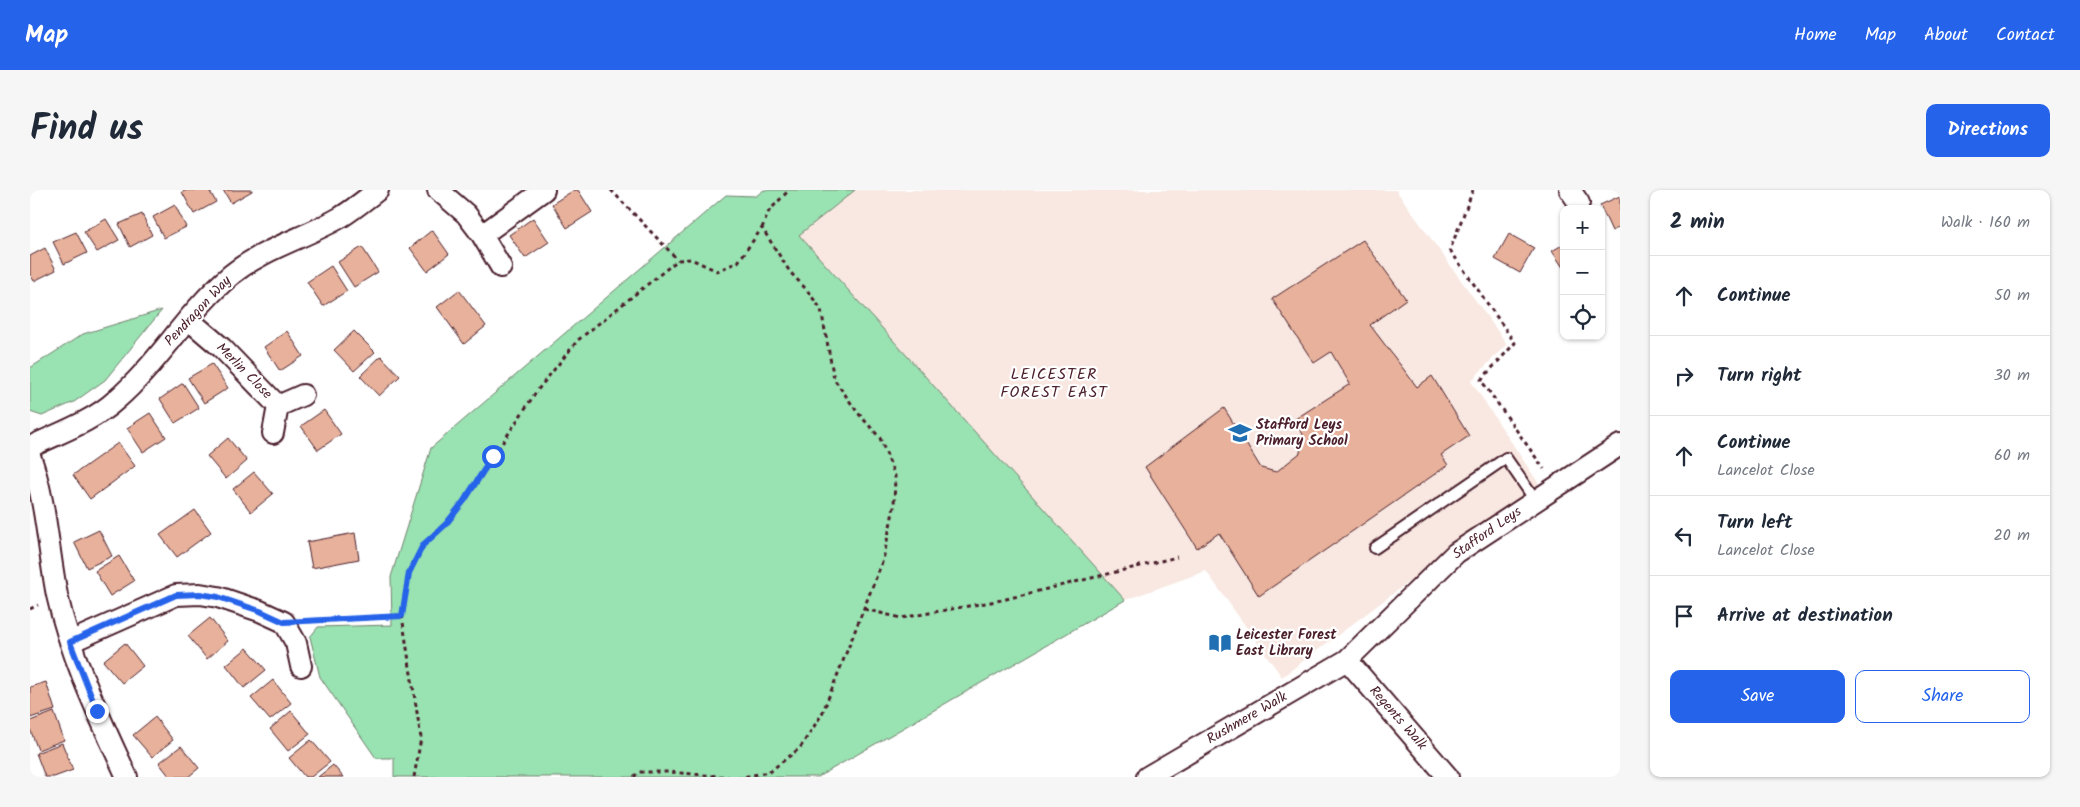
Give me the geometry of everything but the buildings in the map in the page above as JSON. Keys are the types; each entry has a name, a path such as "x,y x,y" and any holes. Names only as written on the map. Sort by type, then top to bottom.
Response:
{"street":[{"name":"Pendragon Way","path":"30,447 93,417 116,401 188,318 231,275 270,250 341,217 378,190"},
{"path":"438,190 466,214 501,267"},
{"path":"482,236 544,190"},
{"name":"Merlin Close","path":"188,318 222,348 278,406 303,396"},
{"path":"273,433 278,406"},
{"name":"Stafford Leys","path":"1347,660 1456,552 1620,444"},
{"path":"30,456 38,477 58,596 70,642 97,711 127,777"},
{"path":"70,642 176,595 200,594 218,597 260,611 284,622 296,643 301,666"},
{"name":"Rushmere Walk","path":"1147,777 1347,660"},
{"name":"Regents Walk","path":"1347,660 1448,777"}],"lane":[{"path":"1375,548 1506,458 1536,500"}],"path":[{"path":"611,190 678,260"},
{"path":"414,777 421,738 402,616 409,573 423,545 446,524 464,501 536,392 578,340 678,260 691,259 717,271 738,262 762,228 769,211 789,190"},
{"path":"1473,190 1450,250 1515,344 1481,380 1556,486"},
{"path":"743,777 769,772 800,748 822,714 883,560 894,508 895,476 880,438 858,413 834,379 821,309 790,272 762,228"},
{"path":"864,609 901,618 1002,600 1177,558"},
{"path":"284,622 402,616"},
{"path":"634,777 638,772 670,772 729,777"}],"shaded area":[{"name":"Stafford Leys Primary School","path":"855,190 1396,190 1507,344 1471,381 1539,484 1282,677 1206,571 1125,600 799,235"}],"green space":[{"path":"764,190 855,190 799,235 1125,600 818,777 394,777 394,758 376,758 320,677 310,637 318,627 392,625 391,577 431,448 726,195 756,196"},
{"path":"162,310 105,380 74,402 42,416 30,412 30,368 83,334"}],"place":[{"name":"Stafford Leys Primary School","path":"1240,433"},
{"name":"Leicester Forest East Library","path":"1220,643"}],"district":[{"name":"LEICESTER FOREST EAST","path":"1054,383"}],"route":[{"path":"97,711 70,642 176,595 200,594 218,597 260,611 284,622 402,616 409,573 423,545 446,524 464,501 493,456"}]}
